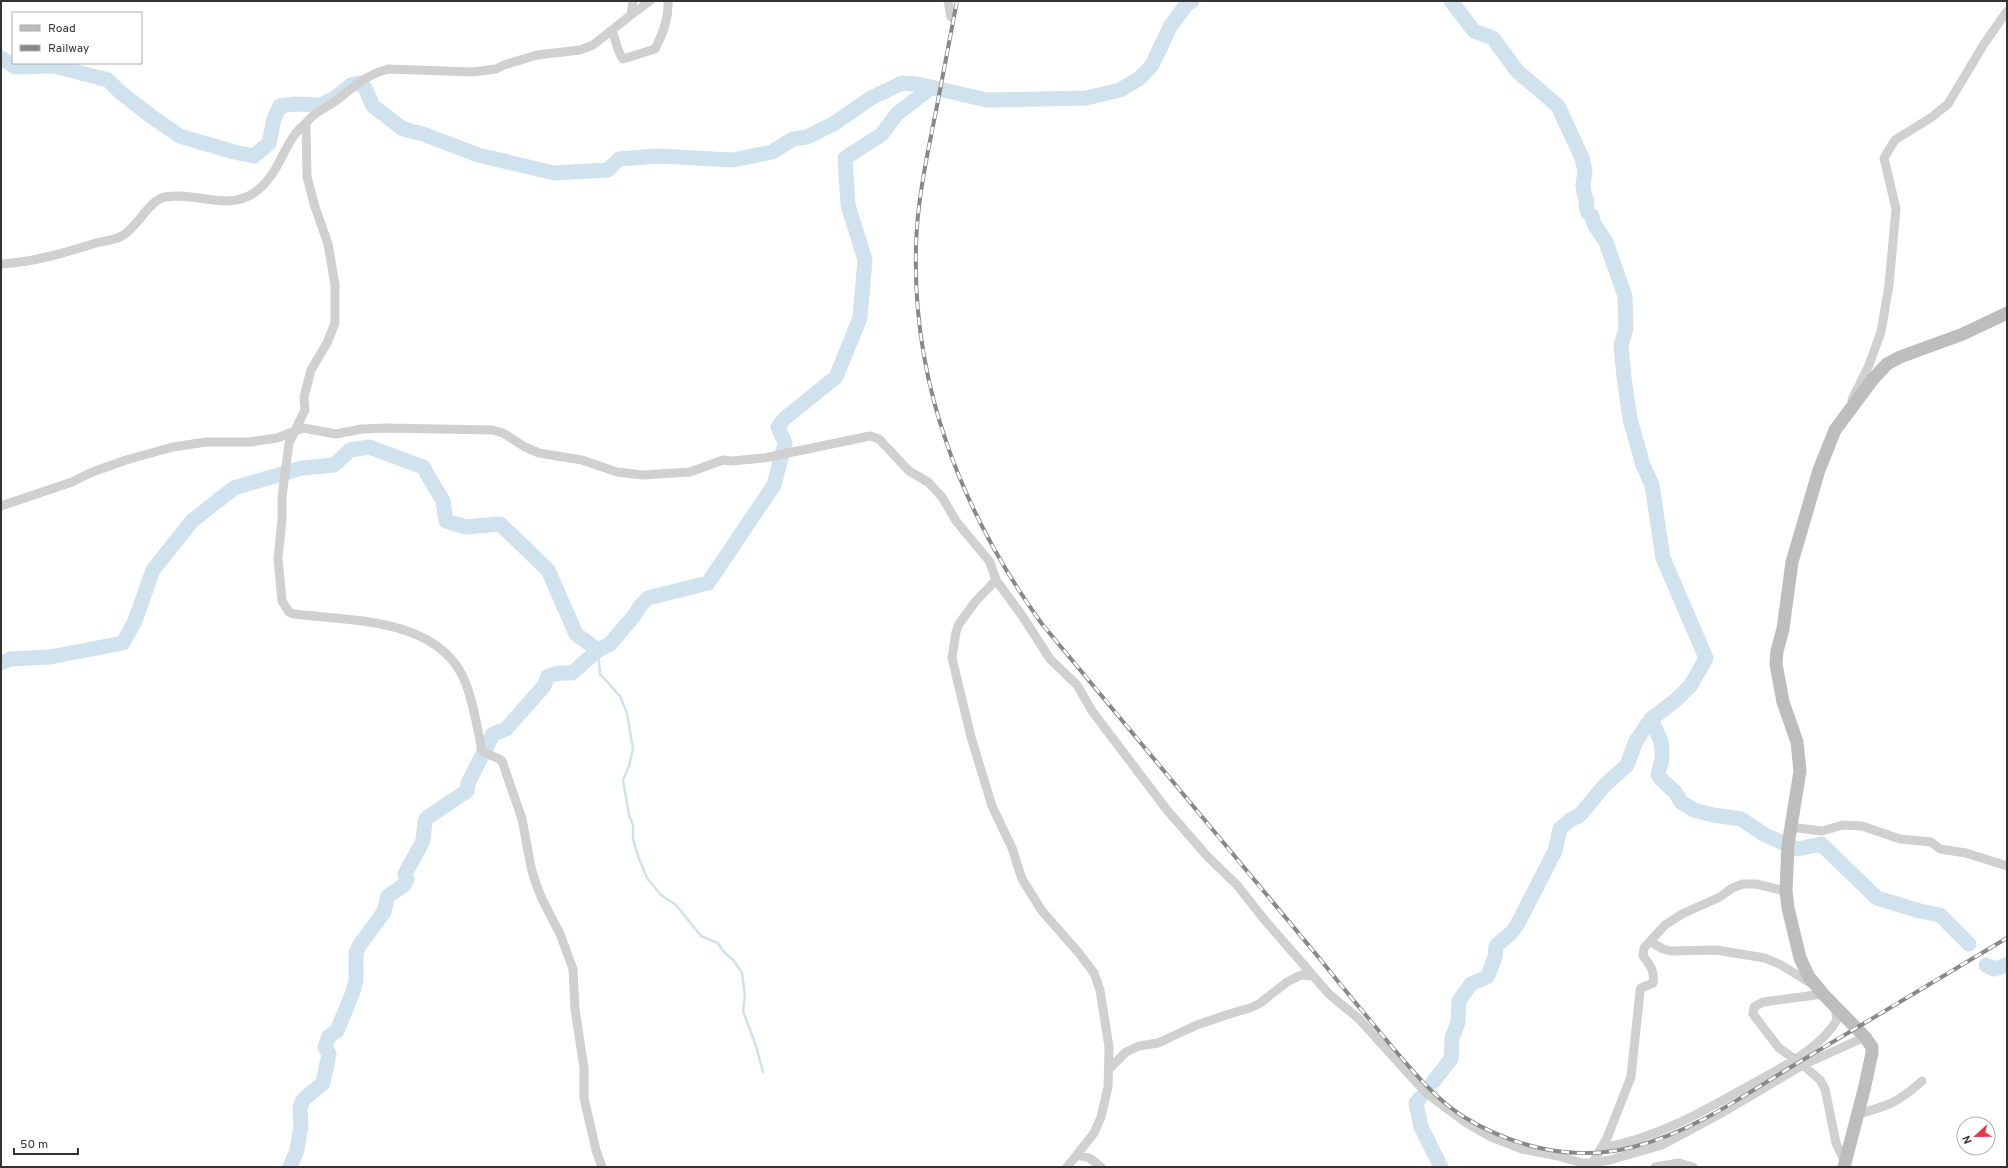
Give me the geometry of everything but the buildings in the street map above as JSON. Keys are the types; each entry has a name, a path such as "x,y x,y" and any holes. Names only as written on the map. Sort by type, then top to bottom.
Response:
{"street":[{"path":"631,15 633,1"},
{"path":"1,264 47,258 122,236 134,226 154,204 164,197 200,197 226,203 245,198 259,189 276,169 298,129 306,123 314,113 337,100 352,87 380,71 388,69 441,72 485,71 537,55 586,48 650,1"},
{"path":"612,30 618,44 620,56 623,59 655,49 665,26 669,9 668,1"},
{"path":"948,1 951,17"},
{"path":"1846,413 1869,365 1881,332 1889,285 1896,209 1884,158 1894,140 1932,117 1948,104 1984,44 2007,11"},
{"path":"306,123 307,177 315,208 328,244 335,285 335,323 327,343 311,370 304,397 305,410 289,443 282,497 282,520 278,558 282,601 284,607 289,612 294,614 367,623 406,630 424,637 440,647 452,659 466,683 477,720 480,748 484,752 496,756 502,761 506,778 520,813 531,867 536,882 542,899 560,934 573,969 575,1009 584,1068 584,1098 596,1150 602,1167"},
{"path":"1819,991 1800,958 1793,932 1786,891 1790,827 1800,771 1799,755 1779,687 1776,664 1777,651 1783,629 1792,562 1819,470 1835,430 1846,413 1873,379 1893,360 1912,351 1963,334 2007,313"},
{"path":"1,506 72,482 90,473 126,460 173,448 206,442 250,442 277,438 294,430 303,428 336,434 362,429 384,428 492,430 503,433 525,447 539,453 582,460 617,472 642,475 690,472 723,460 732,462 764,458 870,436 879,439 909,471 928,482 942,497 956,521 990,562 996,580 1023,617 1050,659 1077,685 1092,711 1167,810 1208,857 1237,885 1263,918 1329,994 1359,1019 1426,1093 1465,1122 1491,1137 1522,1149 1558,1156 1593,1166 1662,1145 1727,1110 1803,1065 1865,1037"},
{"path":"996,580 975,602 959,624 956,632 952,658 971,737 992,806 1012,848 1022,879 1042,910 1094,973 1100,990 1105,1020 1110,1068 1108,1087 1101,1117 1094,1132 1067,1167"},
{"path":"1790,827 1822,831 1843,825 1862,826 1900,839 1931,842 1940,849 1966,853 2007,866"},
{"path":"1593,1166 1631,1078 1640,991 1641,988 1653,983 1654,977 1652,967 1643,956 1644,948 1665,925 1682,914 1720,897 1732,888 1743,884 1756,884 1786,891"},
{"path":"1651,942 1663,949 1671,951 1716,950 1765,958 1781,964 1819,991 1865,1037 1872,1047 1872,1053 1845,1164"},
{"path":"1110,1068 1126,1052 1139,1046 1158,1043 1197,1025 1250,1008 1258,1004 1287,982 1302,975 1313,976"},
{"path":"1819,991 1763,1002 1754,1007 1753,1014 1779,1048 1795,1058 1820,1080 1828,1098 1836,1143 1845,1164"},
{"path":"1601,1148 1634,1141 1692,1118 1795,1058 1818,1044 1833,1026 1837,1020 1835,1007"},
{"path":"1858,1114 1884,1107 1904,1098 1922,1082"},
{"path":"1076,1156 1084,1155 1091,1158 1101,1167"},
{"path":"1655,1167 1679,1163 1693,1167"}],"waterway":[{"path":"1,58 15,67 54,66 108,80 120,92 152,117 180,136 234,152 254,156 269,143 274,119 280,106 294,104 321,105 336,97 351,85 359,83 365,88 373,106 403,129 423,134 478,155 554,173 608,170 619,159 657,156 733,160 772,152 793,139 807,137 835,123 871,98 902,83 917,84 987,100 1086,98 1120,90 1140,78 1152,65 1170,27 1186,5 1192,1"},
{"path":"1433,1082 1451,1059 1452,1038 1458,1022 1459,1001 1471,984 1487,977 1495,957 1496,946 1512,932 1517,925 1555,851 1560,829 1570,820 1580,815 1604,786 1627,765 1636,741 1651,719 1676,700 1691,685 1706,658 1663,558 1652,485 1643,465 1630,419 1621,345 1626,329 1625,296 1606,242 1594,224 1592,216 1588,213 1583,185 1585,171 1582,158 1558,106 1517,71 1493,38 1474,31 1451,1"},
{"path":"1,50 12,63"},
{"path":"290,1167 297,1150 301,1126 300,1108 303,1100 323,1083 329,1054 325,1047 329,1036 337,1031 353,992 356,980 356,953 359,946 384,912 388,896 404,885 407,879 405,874 423,841 425,821 428,817 467,791 468,783 493,734 506,729 544,686 548,676 560,673 572,673 598,650 610,644 648,598 708,583 774,485 785,443 778,427 784,419 836,377 860,318 865,260 848,205 845,158 881,135 897,114 932,87"},
{"path":"1,663 10,659 50,657 123,643 135,621 153,570 192,521 234,488 302,468 334,465 350,450 369,447 423,467 443,501 446,521 466,527 500,524 548,570 576,634 598,650"},
{"path":"598,650 600,674 620,696 627,713 633,749 629,766 623,780 629,815 633,825 633,839 638,856 647,878 661,895 676,905 701,936 718,943 723,951 734,961 742,973 745,996 743,1011 756,1046 763,1072"},
{"path":"1651,719 1661,741 1662,759 1658,774 1660,778 1675,792 1681,802 1694,810 1713,815 1741,819 1765,835 1798,849 1821,844 1877,898 1920,911 1940,915 1969,944"},
{"path":"1986,965 1994,969 2007,965"},
{"path":"1420,1098 1416,1103 1421,1127 1441,1167"}],"railway":[{"path":"957,1 923,179 918,213 916,247 917,298 923,349 933,398 948,446 966,492 988,538 1013,582 1042,624 1388,1042 1423,1082 1443,1101 1464,1117 1484,1128 1525,1144 1567,1152 1589,1153 1633,1147 1656,1140 1699,1122 2007,938"}]}
